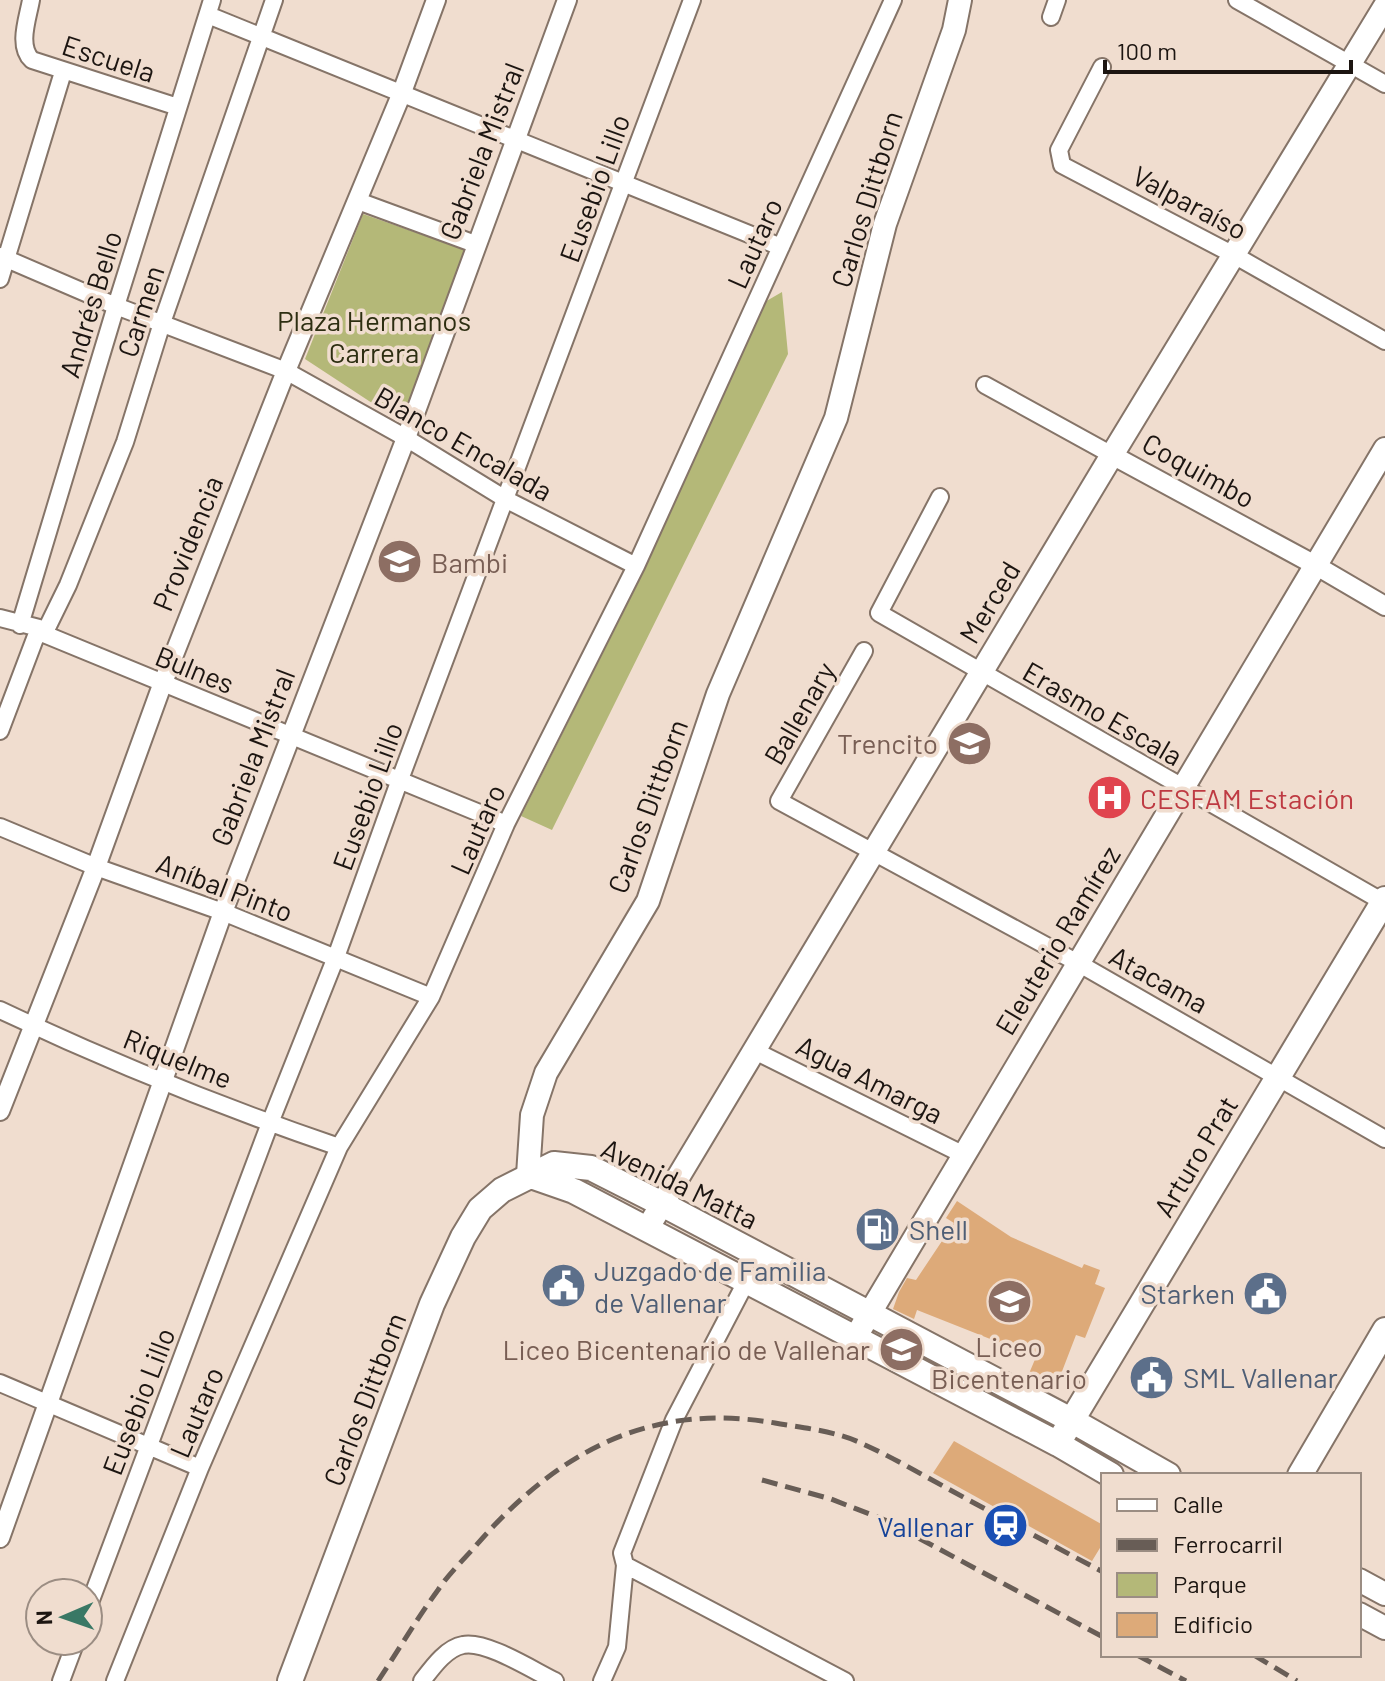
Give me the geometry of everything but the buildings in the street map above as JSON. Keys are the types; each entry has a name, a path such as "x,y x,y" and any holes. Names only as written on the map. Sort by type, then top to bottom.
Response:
{"main road":[{"name":"Carlos Dittborn","path":"290,1681 432,1304 463,1237 480,1209 502,1190 528,1175 532,1115 546,1073 648,901 718,694 836,418 885,224 954,30 960,0"},
{"name":"Merced","path":"647,1229 1385,6"},
{"name":"Eleuterio Ramírez","path":"855,1338 1385,449"},
{"name":"Arturo Prat","path":"1058,1444 1384,902"},
{"name":"Avenida Matta","path":"528,1175 554,1164 591,1168 1071,1420 1164,1473"},
{"name":"Avenida Matta","path":"528,1175 574,1191 1058,1444 1108,1473"},
{"path":"1301,1473 1385,1330"},
{"path":"1361,1581 1385,1594"},
{"path":"1361,1615 1385,1628"}],"street":[{"name":"Escuela","path":"31,0 24,43 26,55 32,60 178,107"},
{"name":"Carmen","path":"0,731 41,631 68,585 125,442 162,323 274,0"},
{"name":"Providencia","path":"0,1111 96,867 162,685 286,371 401,95 436,0"},
{"name":"Gabriela Mistral","path":"0,1538 223,912 406,438 567,0"},
{"name":"Eusebio Lillo","path":"100,1577 270,1123 336,957 692,0"},
{"name":"Lautaro","path":"115,1681 200,1468 339,1147 431,997 506,824 636,566 893,0"},
{"path":"1051,17 1057,0"},
{"path":"1237,0 1385,84"},
{"path":"210,7 263,37 781,247"},
{"name":"Andrés Bello","path":"20,625 210,7"},
{"name":"Valparaíso","path":"1102,67 1059,150 1062,165 1234,255 1385,341"},
{"path":"0,279 3,257 63,72"},
{"path":"358,201 475,244"},
{"name":"Blanco Encalada","path":"3,257 116,306 286,371 406,438 507,500 636,566"},
{"name":"Coquimbo","path":"985,385 1385,606"},
{"name":"Erasmo Escala","path":"940,497 879,613 1384,902"},
{"name":"Bulnes","path":"0,618 41,631 162,685 506,824"},
{"name":"Ballenary","path":"779,801 864,651"},
{"name":"Atacama","path":"779,801 1078,963 1385,1139"},
{"name":"Aníbal Pinto","path":"0,827 96,867 223,912 431,997"},
{"name":"Riquelme","path":"0,1010 163,1080 339,1147"},
{"name":"Agua Amarga","path":"753,1050 964,1155"},
{"path":"602,1681 617,1647 625,1565 622,1553 674,1420 746,1282"},
{"path":"0,1383 200,1468"},
{"path":"625,1565 845,1681"},
{"path":"422,1681 442,1657 463,1645 486,1647 555,1681"},
{"path":"61,1681 70,1657"}],"green space":[{"name":"Plaza Hermanos Carrera","path":"363,214 466,250 401,422 305,359"},
{"path":"782,292 788,354 552,830 521,816 639,581 763,303"}],"railway":[{"path":"378,1681 446,1579 504,1515 536,1486 606,1442 645,1428 685,1420 729,1418 820,1430 842,1436 893,1459 1101,1571"},
{"path":"762,1480 831,1499 885,1520 1101,1636"},
{"path":"1141,1657 1186,1681"},
{"path":"1257,1657 1297,1681"}],"place":[{"name":"Bambi","path":"400,562"},
{"name":"Trencito","path":"969,743"},
{"name":"CESFAM Estación","path":"1109,798"},
{"name":"Shell","path":"878,1229"},
{"name":"Juzgado de Familia de Vallenar","path":"563,1286"},
{"name":"Starken","path":"1266,1293"},
{"name":"Liceo Bicentenario","path":"1009,1301"},
{"name":"Liceo Bicentenario de Vallenar","path":"901,1349"},
{"name":"SML Vallenar","path":"1152,1377"},
{"name":"Vallenar","path":"1005,1526"}]}
